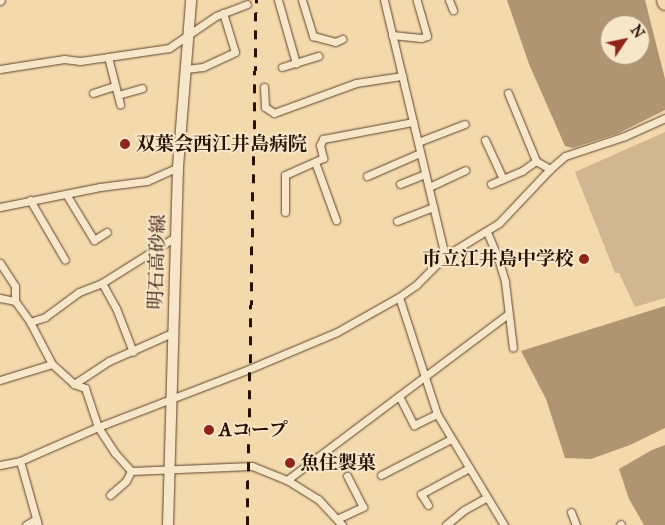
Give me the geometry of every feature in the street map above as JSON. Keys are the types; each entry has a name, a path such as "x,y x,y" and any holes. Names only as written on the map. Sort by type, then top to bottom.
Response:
{"main road":[{"name":"明石高砂線","path":"168,525 170,398 178,168 191,0"}],"street":[{"path":"278,0 296,63"},
{"path":"302,0 313,36 335,42 342,39"},
{"path":"384,0 445,256"},
{"path":"392,35 421,38 427,36 417,0"},
{"path":"449,0 453,10"},
{"path":"0,69 64,59 80,61 170,48 224,13 247,4"},
{"path":"186,69 203,67 235,52 224,13"},
{"path":"282,67 318,56"},
{"path":"108,57 120,104"},
{"path":"264,87 265,107 274,113 356,83 402,76"},
{"path":"92,93 115,86"},
{"path":"118,95 142,88"},
{"path":"508,93 536,160 550,169"},
{"path":"0,465 20,461 98,427 249,369 337,332 399,297 416,285 445,256 499,223 550,169 565,156 625,136 665,118"},
{"path":"285,212 285,175 323,158 320,145 323,139 413,122"},
{"path":"418,142 465,124"},
{"path":"485,140 503,179"},
{"path":"367,176 420,153"},
{"path":"491,184 522,171 536,160"},
{"path":"315,162 336,220"},
{"path":"0,207 30,200 147,181 178,168"},
{"path":"429,187 465,170"},
{"path":"400,184 426,174"},
{"path":"66,194 94,240 107,232"},
{"path":"30,200 66,260"},
{"path":"397,221 433,207"},
{"path":"487,232 497,255 505,282 513,348"},
{"path":"30,322 45,317 79,292 102,283 176,237"},
{"path":"0,263 15,286 14,301"},
{"path":"102,283 116,308 133,352"},
{"path":"399,297 437,414 504,525"},
{"path":"0,298 14,301 30,322 52,364 74,384 85,388 98,427 115,453 132,471 252,466 287,480 318,499 340,522 363,508 347,476"},
{"path":"287,480 508,314"},
{"path":"74,384 109,360 133,352 172,333"},
{"path":"0,380 52,364"},
{"path":"399,396 414,424 437,414"},
{"path":"381,475 452,439"},
{"path":"20,461 37,522 26,525"},
{"path":"428,505 420,494 469,468"},
{"path":"110,495 126,481 132,471"},
{"path":"446,525 464,510 487,497"},
{"path":"571,512 576,525"}],"shaded area":[{"path":"507,0 645,0 649,15 600,15 600,65 650,65 650,20 665,79 665,110 619,133 573,148 565,146 529,64"},
{"path":"665,132 665,298 635,307 619,273 615,273 575,172"},
{"path":"665,306 665,428 630,445 591,459 565,458 546,399 521,351"},
{"path":"665,445 665,525 644,525 629,499 619,469 652,450"}],"railway":[{"path":"247,525 256,0"}],"place":[{"name":"双葉会西江井島病院","path":"125,144"},
{"name":"市立江井島中学校","path":"584,259"},
{"name":"Aコープ","path":"209,430"},
{"name":"魚住製菓","path":"290,463"}]}
